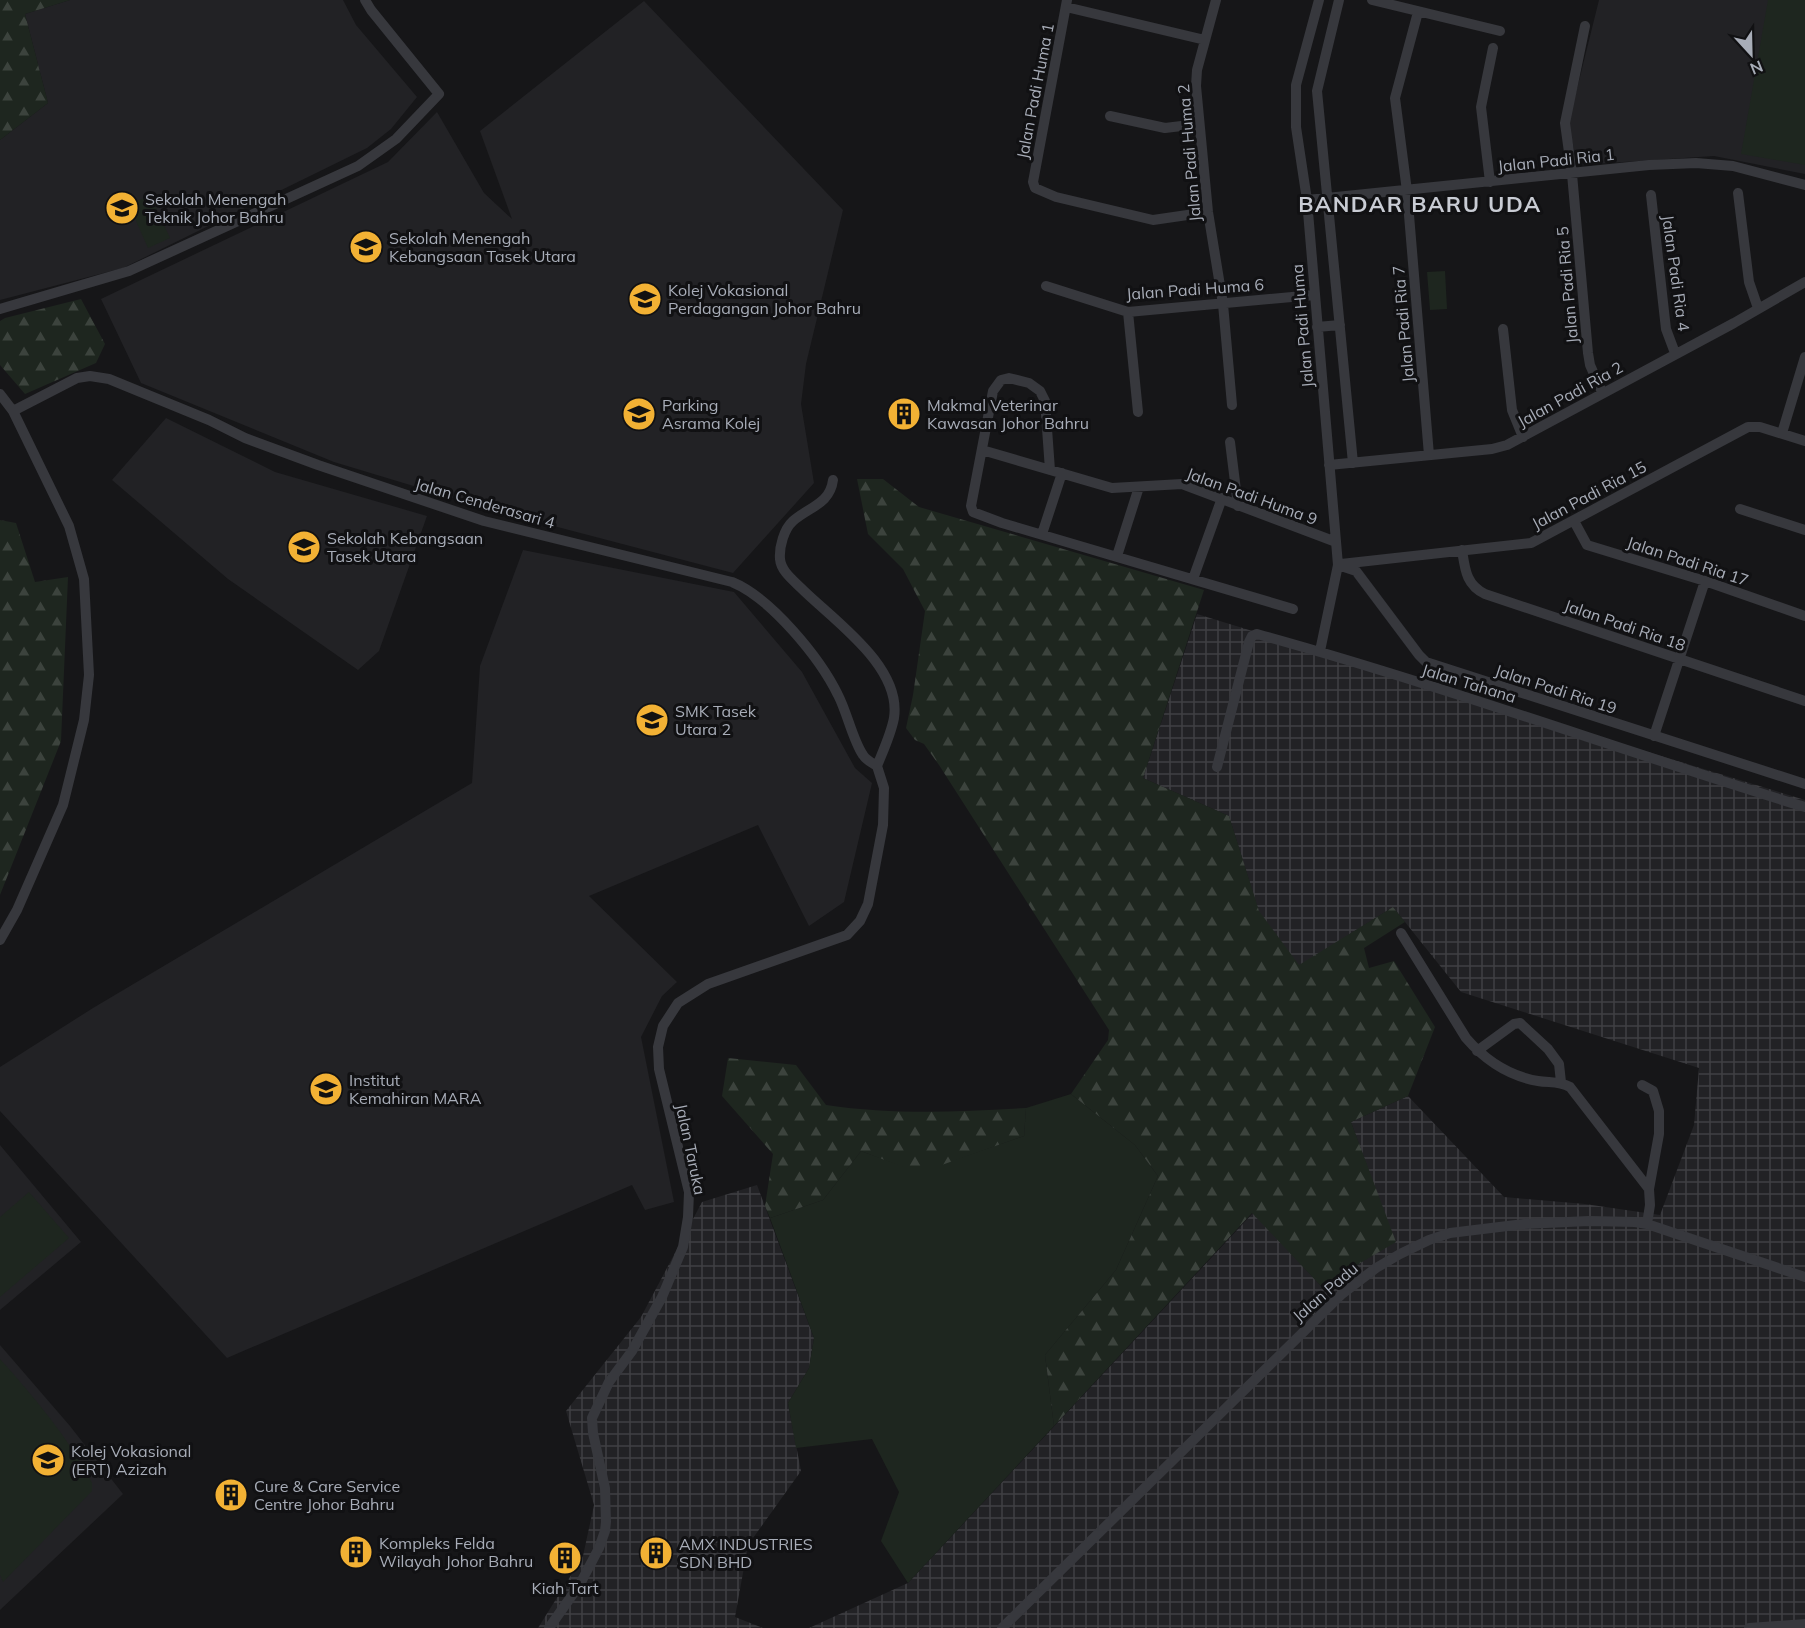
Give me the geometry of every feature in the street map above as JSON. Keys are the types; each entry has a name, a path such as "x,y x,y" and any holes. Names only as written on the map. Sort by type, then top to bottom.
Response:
{"street":[{"path":"0,309 129,271 358,166 396,139 439,94 365,0"},
{"name":"Jalan Padi Huma 2","path":"1216,0 1197,70 1198,124 1208,212 1223,304 1233,405"},
{"name":"Jalan Padi Huma","path":"1319,0 1296,85 1296,126 1307,200 1338,565 1320,651"},
{"path":"1339,0 1317,91 1353,463"},
{"path":"1372,0 1500,31"},
{"path":"1066,4 1205,40"},
{"name":"Jalan Padi Huma 1","path":"1066,4 1033,182 1035,188 1056,197 1153,220 1208,212"},
{"name":"Jalan Padi Ria 7","path":"1418,12 1395,98 1407,191 1428,456"},
{"name":"Jalan Padi Ria 5","path":"1585,26 1565,123 1572,174 1588,353 1590,365 1602,392"},
{"path":"1490,182 1481,107 1493,48"},
{"path":"1110,116 1165,128 1198,124"},
{"name":"Jalan Padi Ria 1","path":"1307,200 1696,163 1732,166 1805,184"},
{"path":"1738,193 1751,294 1758,308"},
{"name":"Jalan Padi Ria 4","path":"1651,195 1666,329 1675,353"},
{"name":"Jalan Padi Ria 2","path":"1329,465 1492,449 1524,437 1805,282"},
{"name":"Jalan Padi Huma 6","path":"1046,286 1128,312 1314,295"},
{"path":"1128,312 1138,412"},
{"path":"1317,327 1340,325"},
{"path":"1503,330 1512,410 1524,437"},
{"path":"1782,434 1805,357"},
{"name":"Jalan Cenderasari 4","path":"13,411 77,378 90,376 109,379 287,453 484,522 732,582 753,593 782,618 827,674 848,716 862,754 877,766"},
{"path":"1050,470 1045,401 1040,391 1029,383 1010,378 1001,380 993,391 972,510 1002,523 1293,609"},
{"path":"0,394 13,411 69,526 83,574 89,675 84,720 60,815 17,910 0,940"},
{"name":"Jalan Padi Ria 15","path":"1338,565 1531,543 1748,427 1760,426 1805,441"},
{"path":"1230,442 1238,506"},
{"name":"Jalan Padi Huma 9","path":"982,450 1112,489 1182,484 1336,542"},
{"path":"1042,534 1062,473"},
{"path":"834,480 832,491 817,507 792,522 781,543 780,561 785,572 855,636 875,660 885,677 892,695 894,717 877,766"},
{"path":"1117,556 1139,487"},
{"path":"1193,579 1222,498"},
{"path":"1740,509 1805,530"},
{"name":"Jalan Padi Ria 17","path":"1574,521 1587,545 1705,581 1805,616"},
{"name":"Jalan Padi Ria 18","path":"1462,550 1467,576 1478,591 1805,701"},
{"name":"Jalan Padi Ria 19","path":"1338,565 1356,571 1426,662 1805,784"},
{"path":"1654,736 1705,581"},
{"name":"Jalan Tahana","path":"1217,767 1249,642 1252,636 1257,634 1320,651 1805,807"},
{"name":"Jalan Taruka","path":"549,1628 580,1584 599,1548 605,1531 605,1488 592,1418 609,1382 632,1351 662,1297 683,1247 688,1217 688,1192 659,1070 658,1047 663,1026 678,1003 708,984 847,935 860,921 868,904 883,825 884,788 877,766"},
{"path":"1401,933 1466,1038 1478,1051 1495,1065 1519,1075 1538,1081 1561,1082 1570,1087 1649,1189"},
{"path":"1478,1051 1514,1024 1520,1023 1548,1049 1559,1064 1561,1082"},
{"path":"1642,1085 1653,1091 1659,1111 1659,1134 1649,1189 1650,1205 1647,1224"},
{"name":"Jalan Padu","path":"1002,1628 1342,1294 1376,1268 1429,1240 1459,1231 1524,1224 1589,1221 1647,1224 1805,1277"},
{"path":"1749,1628 1805,1624"}],"shaded area":[{"name":"Sekolah Menengah Teknik Johor Bahru","path":"70,0 343,0 356,25 417,97 391,129 367,148 123,268 0,300 0,140 48,103 25,14"},
{"path":"1599,0 1805,0 1805,174 1714,156 1578,165 1568,125"},
{"name":"Kolej Vokasional Perdagangan Johor Bahru","path":"644,1 843,210 806,364 801,404 814,483 733,573 493,510 334,462 141,383 101,299 388,162 437,112 484,193 512,219 480,131"},
{"name":"Sekolah Kebangsaan Tasek Utara","path":"166,418 275,472 427,516 379,651 358,670 228,579 112,480"},
{"name":"Institut Kemahiran MARA","path":"523,550 734,592 802,672 855,768 872,783 844,902 809,926 758,825 589,896 677,982 662,996 641,1037 674,1202 645,1210 632,1185 227,1358 0,1111 0,1067 93,1008 472,783 480,666"},
{"path":"1197,614 1805,800 1805,1628 809,1628 908,1583 1253,1213 1321,1286 1395,1242 1351,1122 1408,1096 1504,1197 1585,1204 1660,1215 1694,1125 1699,1068 1461,992 1393,907 1299,966 1259,912 1229,816 1143,778"},
{"path":"0,1145 81,1242 0,1310"},
{"path":"757,1185 814,1338 809,1368 788,1403 801,1471 748,1545 735,1617 763,1628 538,1628 583,1556 594,1505 566,1411 641,1317 702,1202"},
{"name":"Kolej Vokasional (ERT) Azizah","path":"0,1345 70,1426 123,1494 0,1610"}],"green space":[{"path":"0,0 70,0 25,14 48,103 0,140"},
{"path":"1768,0 1805,0 1805,165 1741,154"},
{"path":"150,195 170,238 148,248 129,205"},
{"path":"1445,271 1447,309 1430,310 1427,272"},
{"path":"81,299 105,344 96,363 25,394 0,365 0,321"},
{"path":"857,479 883,479 919,507 1204,590 1143,778 1229,816 1259,911 1299,965 1393,907 1405,922 1364,948 1369,968 1394,961 1435,1027 1408,1096 1351,1122 1396,1242 1321,1286 1252,1213 1054,1426 1045,1355 1116,1270 1158,1176 1135,1145 1071,1094 1108,1040 1109,1030 939,765 924,744 915,740 906,728 925,611 903,569 868,534"},
{"path":"0,520 16,523 35,582 68,577 61,741 0,895"},
{"path":"728,1058 796,1065 826,1105 901,1111 1026,1108 1024,1136 919,1173 861,1151 823,1200 770,1218 765,1206 773,1154 722,1096"},
{"path":"1071,1094 1135,1145 1158,1176 1116,1270 1045,1355 1054,1426 908,1583 881,1541 899,1492 872,1439 796,1448 788,1403 809,1368 814,1338 770,1218 823,1200 861,1151 919,1172 1024,1136 1026,1108"},
{"path":"29,1192 69,1238 0,1297 0,1217"},
{"name":"Kolej Vokasional (ERT) Azizah","path":"0,1359 61,1434 92,1483 92,1491 3,1582 0,1575"}],"place":[{"name":"Sekolah Menengah Teknik Johor Bahru","path":"122,208"},
{"name":"Sekolah Menengah Kebangsaan Tasek Utara","path":"366,247"},
{"name":"Kolej Vokasional Perdagangan Johor Bahru","path":"645,299"},
{"name":"Parking Asrama Kolej","path":"639,414"},
{"name":"Makmal Veterinar Kawasan Johor Bahru","path":"904,414"},
{"name":"Sekolah Kebangsaan Tasek Utara","path":"304,547"},
{"name":"SMK Tasek Utara 2","path":"652,720"},
{"name":"Institut Kemahiran MARA","path":"326,1089"},
{"name":"Kolej Vokasional (ERT) Azizah","path":"48,1460"},
{"name":"Cure & Care Service Centre Johor Bahru","path":"231,1495"},
{"name":"Kompleks Felda Wilayah Johor Bahru","path":"356,1552"},
{"name":"AMX INDUSTRIES SDN BHD","path":"656,1553"},
{"name":"Kiah Tart","path":"565,1558"}],"district":[{"name":"BANDAR BARU UDA","path":"1420,204"}]}
